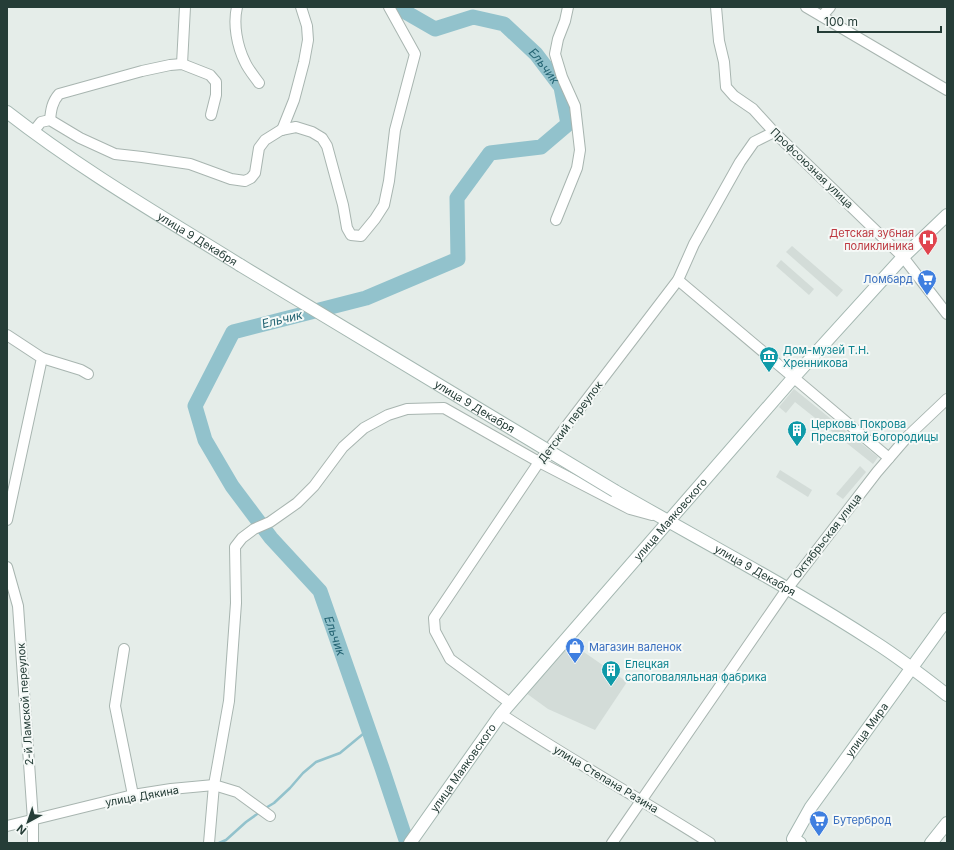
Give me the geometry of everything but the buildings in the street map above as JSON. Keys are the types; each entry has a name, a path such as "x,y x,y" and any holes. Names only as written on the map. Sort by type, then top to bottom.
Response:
{"main road":[{"name":"улица 9 Декабря","path":"7,112 82,166 240,265 615,491 787,589 876,643 947,695"},
{"name":"улица Маяковского","path":"412,842 501,714 665,520 903,258 947,215"},
{"name":"улица Мира","path":"794,842 811,807 947,619"},
{"path":"931,843 947,823"}],"street":[{"path":"182,64 185,7"},
{"path":"237,7 237,38 241,53 245,63 259,83"},
{"path":"282,130 294,100 308,40 307,26 301,7"},
{"path":"33,132 41,122 50,120 80,138 115,154 190,164 231,179 245,181 251,178 255,172 259,148 266,140 282,130 296,127 312,132 322,138 327,146 343,205 347,228 351,235 361,236 384,205 389,181 394,130 415,54 389,7"},
{"path":"556,220 577,168 580,150 575,106 562,77 555,54 568,7"},
{"name":"Профсоюзная улица","path":"716,7 719,41 724,62 726,86 734,96 753,109 774,132 903,258 947,314"},
{"path":"806,7 947,90"},
{"path":"822,16 830,7"},
{"path":"50,120 54,99 59,94 142,71 182,64 210,75 216,82 216,95 211,115"},
{"name":"Детский переулок","path":"510,703 450,659 435,631 434,618 539,462 678,280 694,244 740,162 754,142 774,132"},
{"path":"678,280 889,458"},
{"path":"10,340 42,358 81,370 88,374"},
{"path":"7,520 42,358"},
{"name":"Октябрьская улица","path":"612,843 787,589 844,513 908,436 947,399"},
{"path":"209,843 214,785 230,701 236,603 235,546 242,538 254,529 270,522 297,503 314,486 344,447 364,428 388,415 407,409 444,408 539,462 630,509 665,520"},
{"name":"2-й Ламской переулок","path":"7,567 18,606 33,820 33,843"},
{"path":"124,649 115,706 133,795"},
{"name":"улица Степана Разина","path":"501,714 710,843"},
{"name":"улица Дякина","path":"7,826 133,795 171,789 214,785 238,792 270,816"}],"shaded area":[{"path":"792,246 843,290 837,297 786,252"},
{"path":"781,260 814,289 809,295 776,266"},
{"path":"794,389 878,457 873,464 795,402 786,413 779,407"},
{"path":"860,466 866,472 843,499 836,494"},
{"path":"780,470 812,490 808,497 776,477"},
{"path":"568,641 627,682 595,730 548,709 526,693"}],"waterway":[{"name":"Ельчик","path":"401,7 402,10 435,29 473,17 504,24 536,54 561,87 568,124 541,147 490,153 457,198 458,259 366,298 233,332 195,406 205,440 232,486 271,538 320,591 407,843"},
{"path":"264,809 274,803 303,773 316,762 340,753 363,734 368,727"},
{"path":"219,843 226,840 260,812"}],"place":[{"name":"Детская зубная поликлиника","path":"928,256"},
{"name":"Ломбард","path":"927,296"},
{"name":"Дом-музей Т.Н. Хренникова","path":"769,373"},
{"name":"Церковь Покрова Пресвятой Богородицы","path":"797,447"},
{"name":"Магазин валенок","path":"575,664"},
{"name":"Елецкая сапоговаляльная фабрика","path":"611,687"},
{"name":"Бутерброд","path":"819,837"}]}
